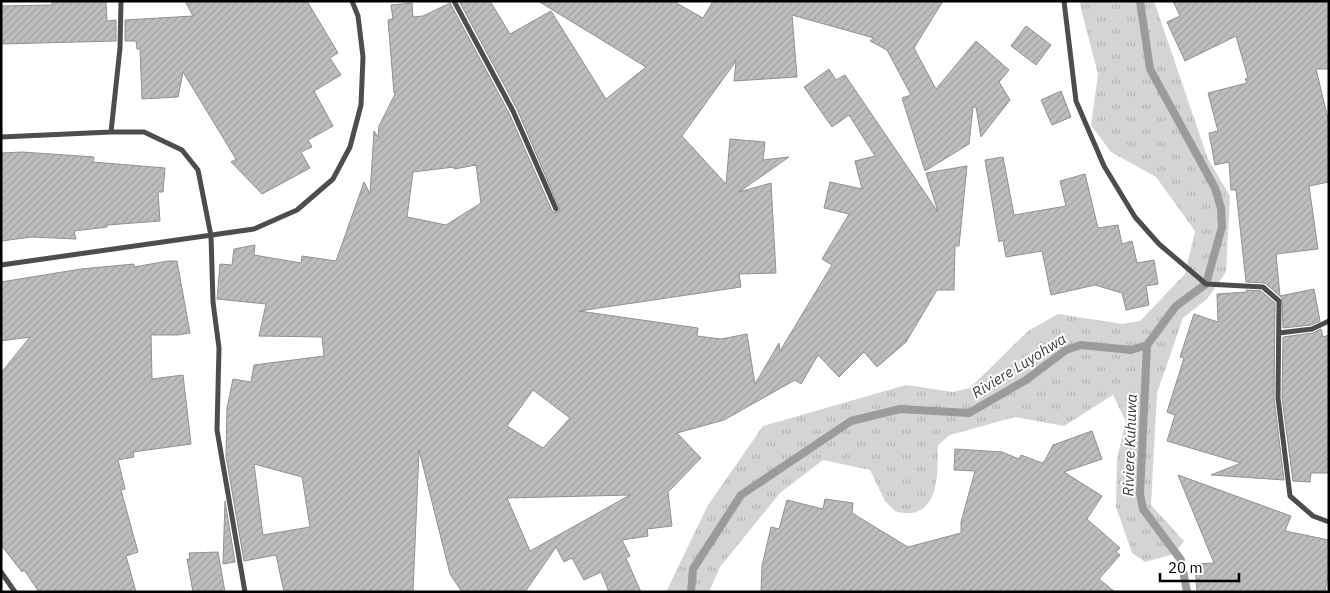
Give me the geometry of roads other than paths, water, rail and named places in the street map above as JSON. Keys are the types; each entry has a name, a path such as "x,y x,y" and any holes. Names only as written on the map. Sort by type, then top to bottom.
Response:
{"street":[{"path":"111,132 120,48 121,1"},
{"path":"1,265 254,229 297,210 333,179 350,147 361,105 363,57 358,16 352,1"},
{"path":"454,1 513,111 556,209"},
{"path":"1064,1 1076,100 1104,166 1135,217 1159,244 1206,284 1263,287 1279,301 1278,398 1290,496 1313,516 1329,522"},
{"path":"1,137 144,132 182,150 198,170 211,236 213,302 220,348 217,430 245,592"},
{"path":"1279,333 1312,329 1329,321"},
{"path":"1,572 16,592"}],"waterway":[{"name":"Riviere Luyohwa","path":"691,592 693,569 741,495 851,421 900,409 969,413 1026,380 1066,350 1081,345 1131,350 1147,345 1176,306 1206,284 1222,227 1221,208 1215,188 1150,69 1140,1"},
{"name":"Riviere Kuhuwa","path":"1147,345 1140,494 1143,509 1181,560 1187,592"}]}
